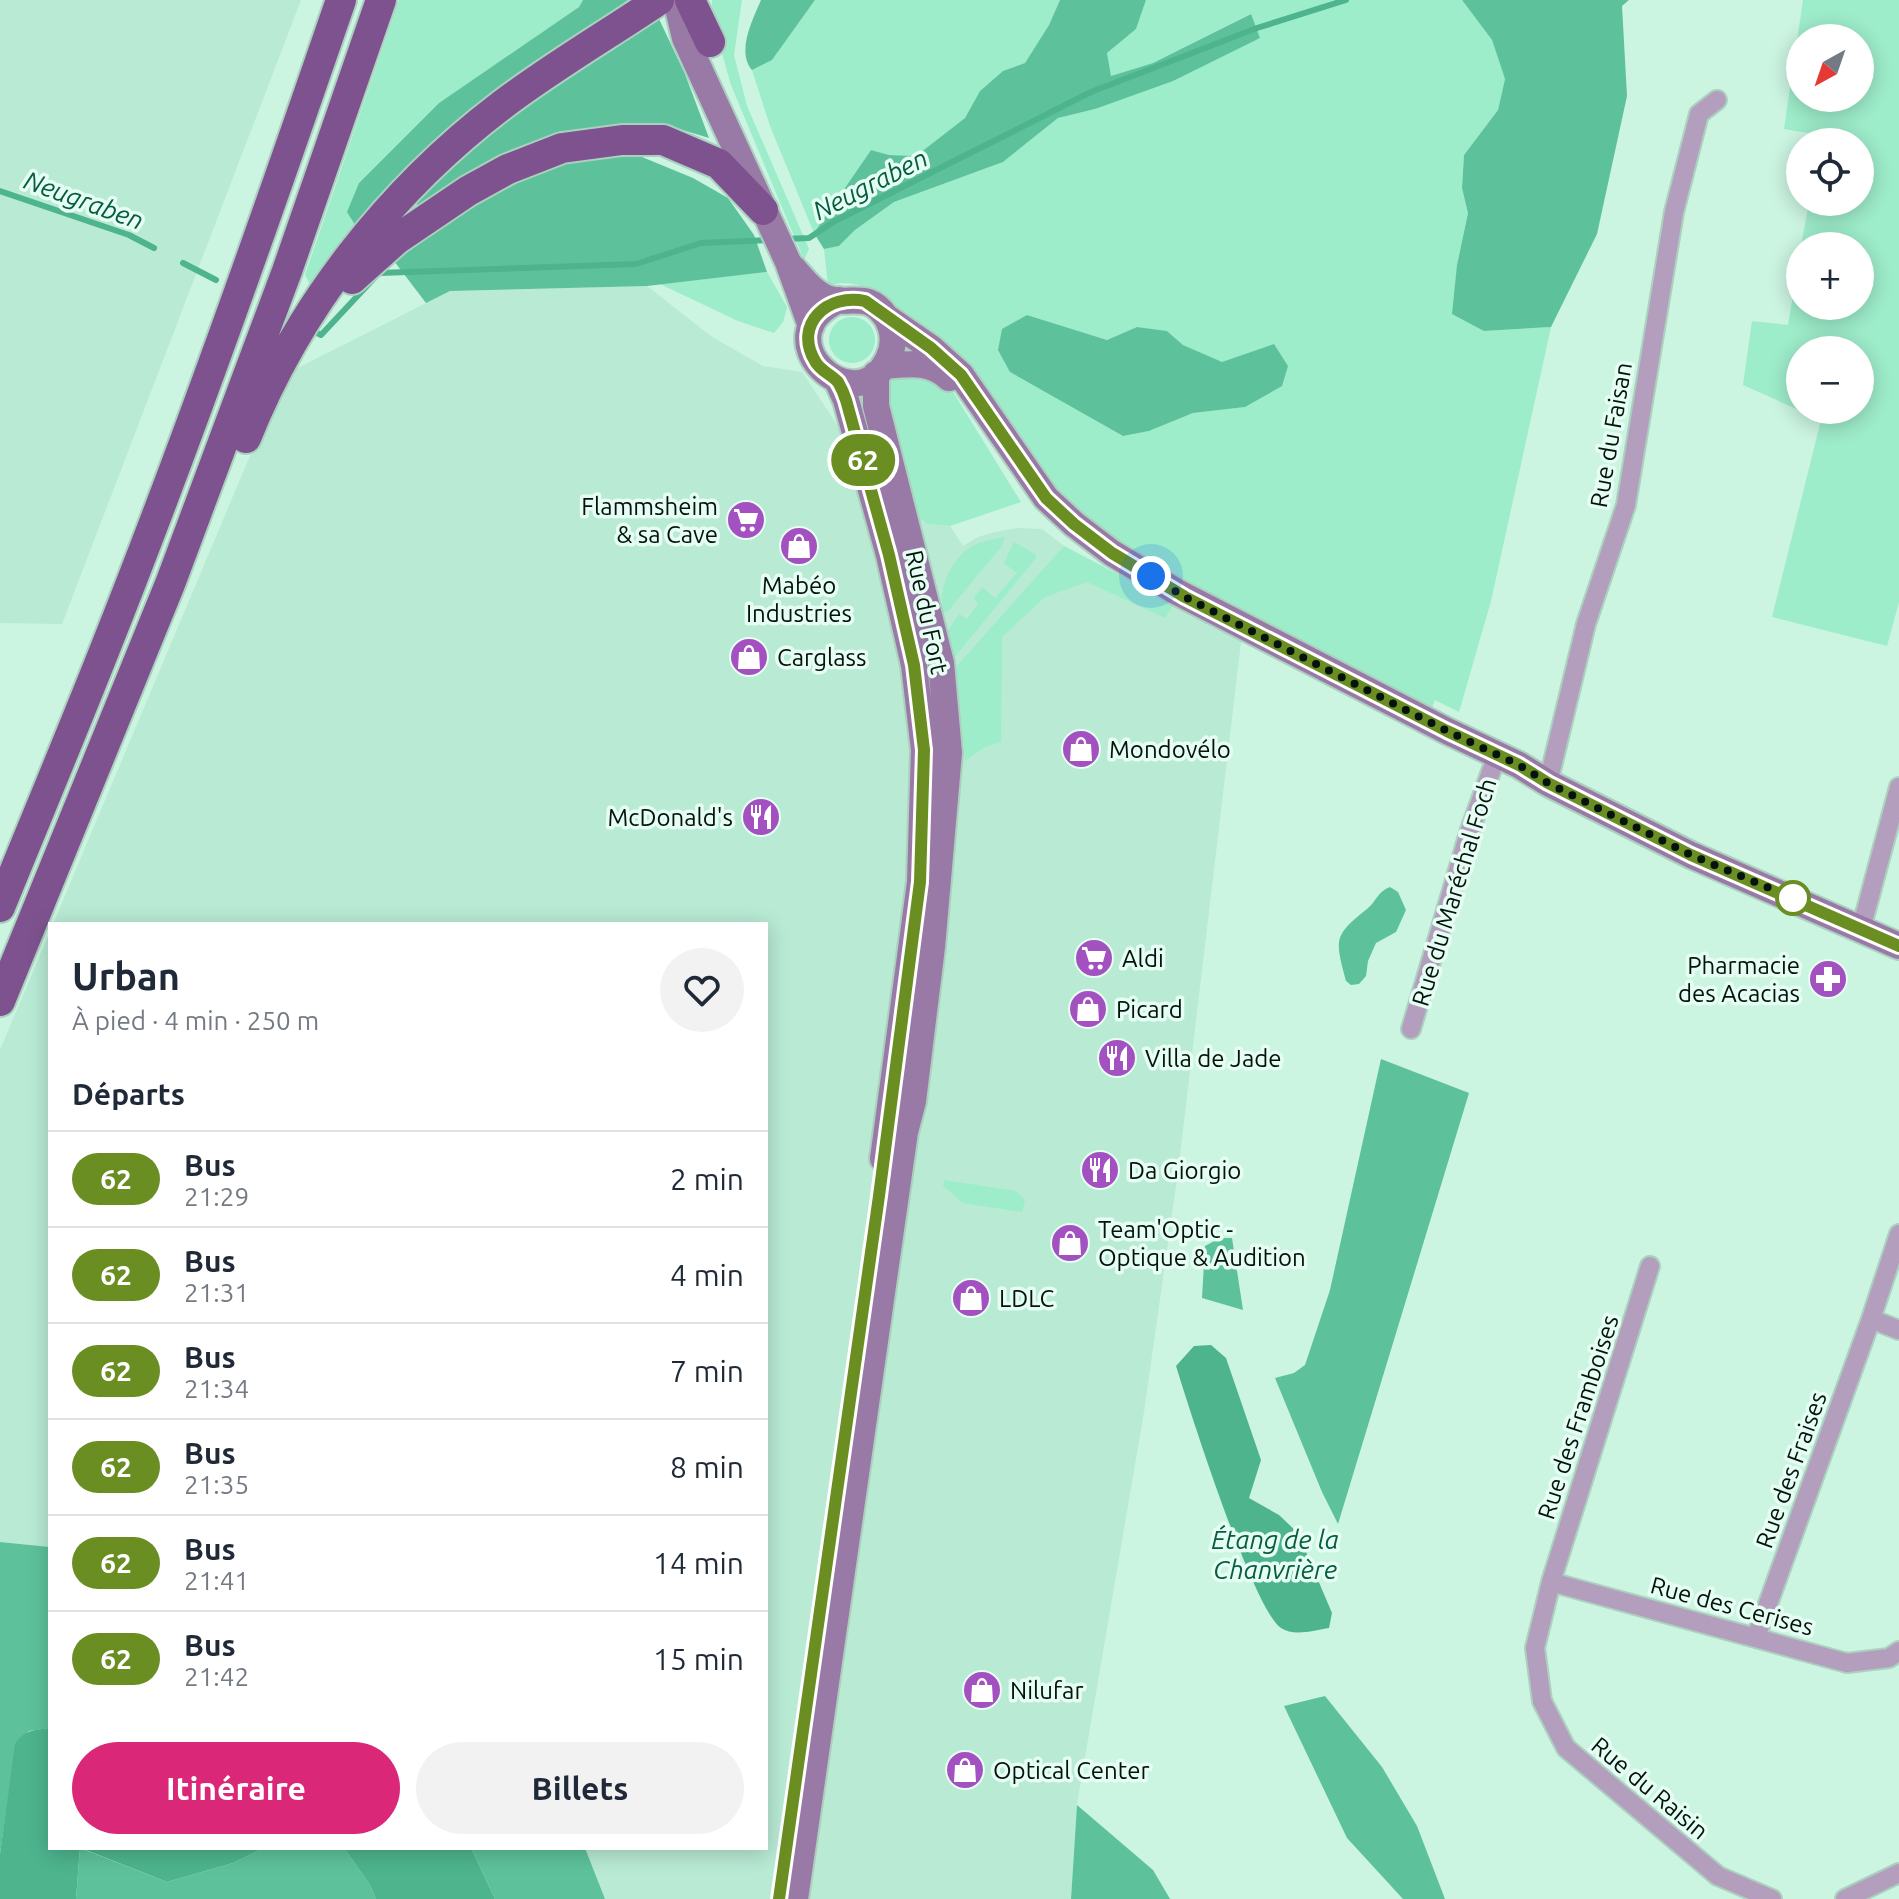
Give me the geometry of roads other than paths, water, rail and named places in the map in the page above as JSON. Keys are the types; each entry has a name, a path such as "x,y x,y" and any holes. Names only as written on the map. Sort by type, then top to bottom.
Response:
{"highway":[{"path":"0,907 106,647 166,488 258,242 341,0"},
{"path":"0,1001 148,640 287,271 381,0"},
{"path":"690,0 710,42"},
{"path":"148,640 179,605 252,422 282,358 324,291 383,217 462,137 504,103 663,1"},
{"path":"299,329 320,316 367,263 430,215 508,169 562,148 622,140 663,140 719,164 767,218"}],"main road":[{"name":"Rue du Fort","path":"700,0 721,83 767,218"},
{"name":"Rue du Fort","path":"663,1 685,38 788,262 811,326 810,352 823,372 837,380 846,400 889,555 914,665 924,750 920,882 879,1196 779,1899"},
{"name":"Rue du Fort","path":"788,262 816,291 830,299 865,301 886,317 891,329 893,341 880,370 876,406 941,663 949,753 932,947 913,1101 903,1143 795,1899"},
{"path":"811,326 817,314 839,300"},
{"name":"Rue du Maréchal Foch","path":"886,317 931,348 961,375 988,410 1031,480 1063,515 1112,553 1177,592 1691,855 1899,946"},
{"name":"Rue du Maréchal Foch","path":"880,370 920,363 946,375 961,393 1010,477 1044,520 1086,553 1177,592"},
{"path":"837,380 850,383 864,381 880,370"}],"street":[{"name":"Rue du Faisan","path":"1548,783 1586,624 1626,505 1674,212 1699,114 1717,100"},
{"name":"Rue du Maréchal Foch","path":"1411,1029 1469,833 1497,755"},
{"path":"1861,929 1899,787"},
{"name":"Rue des Fraises","path":"1756,1637 1899,1234"},
{"name":"Rue des Framboises","path":"1551,1582 1650,1266"},
{"path":"1871,1319 1899,1330"},
{"name":"Rue des Cerises","path":"1551,1582 1847,1663 1889,1658 1899,1651"},
{"name":"Rue du Raisin","path":"1551,1582 1535,1648 1542,1701 1566,1748 1718,1876 1772,1899"},
{"path":"1845,1899 1899,1873"}],"water":[{"name":"Étang de la Chanvrière","path":"1211,1345 1226,1358 1261,1460 1249,1498 1279,1515 1298,1533 1332,1613 1329,1628 1298,1632 1281,1628 1269,1613 1239,1548 1176,1366 1194,1346"},
{"path":"48,1728 48,1850 80,1850 76,1899 0,1899 0,1854 15,1744 34,1730"},
{"path":"86,1850 260,1850 233,1863 167,1882"},
{"path":"345,1850 472,1850 495,1899 376,1899"}],"waterway":[{"name":"Neugraben","path":"785,239 809,238 835,221 1091,92 1257,28 1346,0"},
{"name":"Neugraben","path":"0,191 129,235 154,248"},
{"name":"Neugraben","path":"313,331 321,335 379,273 636,264 701,243 770,240"},
{"path":"183,263 216,280"}],"place":[{"name":"Flammsheim & sa Cave","path":"746,520"},
{"name":"Mabéo Industries","path":"799,546"},
{"name":"Carglass","path":"749,657"},
{"name":"Mondovélo","path":"1081,749"},
{"name":"McDonald's","path":"761,817"},
{"name":"Aldi","path":"1094,958"},
{"name":"Pharmacie des Acacias","path":"1828,979"},
{"name":"Picard","path":"1088,1009"},
{"name":"Villa de Jade","path":"1117,1058"},
{"name":"Da Giorgio","path":"1100,1170"},
{"name":"Team'Optic - Optique & Audition","path":"1070,1243"},
{"name":"LDLC","path":"971,1298"},
{"name":"Nilufar","path":"982,1690"},
{"name":"Optical Center","path":"965,1770"}]}
